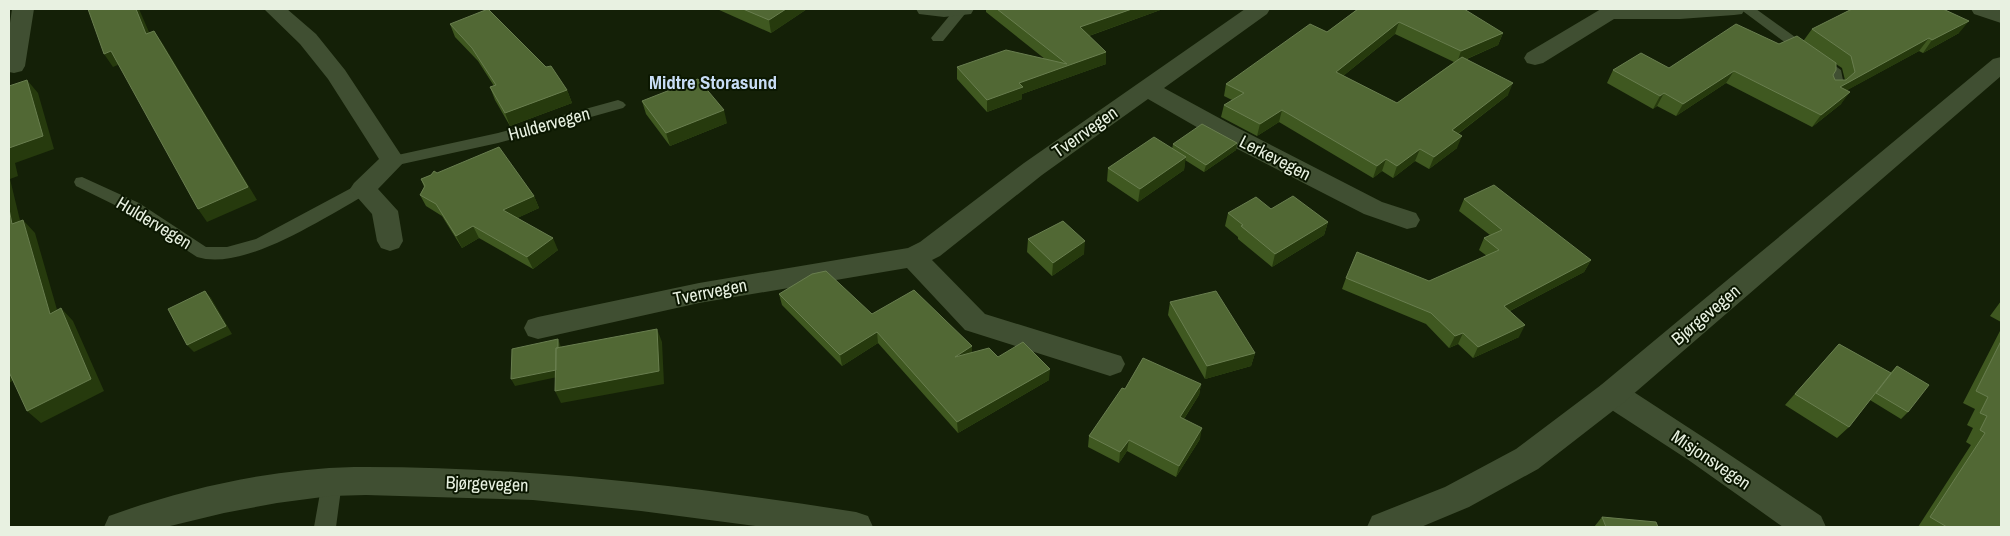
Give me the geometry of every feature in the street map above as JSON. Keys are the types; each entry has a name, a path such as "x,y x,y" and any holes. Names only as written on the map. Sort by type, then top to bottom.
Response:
{"street":[{"path":"14,66 24,9"},
{"path":"275,9 308,39 337,74 392,161"},
{"path":"926,9 963,9"},
{"name":"Tverrvegen","path":"538,328 699,293 800,274 913,257 930,249 1033,169 1259,9"},
{"path":"1535,58 1606,11 1680,13 1734,9"},
{"path":"1982,9 2001,17"},
{"name":"Bjørgevegen","path":"1384,527 1458,497 1527,459 1612,394 2001,64"},
{"name":"Lerkevegen","path":"1146,88 1223,131 1373,208 1408,220"},
{"name":"Huldervegen","path":"363,189 392,161"},
{"path":"363,189 385,211 390,241"},
{"path":"913,257 975,322 1110,364"},
{"name":"Misjonsvegen","path":"1612,394 1698,450 1809,527"},
{"name":"Bjørgevegen","path":"120,527 204,503 332,482 480,482 553,487 636,495 856,527"}],"lane":[{"path":"938,38 963,9"},
{"path":"1747,9 1836,73 1837,85 1833,88"},
{"name":"Huldervegen","path":"392,161 498,138 618,105"},
{"name":"Huldervegen","path":"82,182 133,207 203,252 227,253 244,250 262,243 363,189"},
{"path":"325,527 332,482"}],"building":[{"path":"88,9 136,9 146,34 154,31 248,187 198,209 111,51 104,54"},
{"path":"488,9 546,67 551,66 567,90 505,113 490,87 496,85 472,48 450,24"},
{"path":"743,9 786,9 769,20"},
{"path":"997,9 1132,9 1080,27 1106,52 1019,83 1023,87 987,100 957,67 1006,50 1067,64"},
{"path":"1358,9 1464,9 1503,33 1461,51 1399,22 1336,72 1397,103 1462,57 1513,83 1452,130 1462,136 1434,157 1420,149 1397,166 1386,159 1377,166 1282,110 1260,124 1224,105 1244,93 1226,84 1310,24 1327,32"},
{"path":"1852,9 1943,9 1969,21 1932,40 1929,38 1840,87 1850,92 1821,115 1734,71 1683,104 1664,93 1660,96 1613,70 1641,53 1669,68 1736,24 1779,44 1797,36 1836,63 1836,70 1833,75 1835,80 1846,80 1855,72 1851,56 1812,29"},
{"path":"698,79 724,110 666,133 642,101"},
{"path":"27,80 43,136 9,148 9,86"},
{"path":"1202,124 1237,143 1206,165 1173,144"},
{"path":"1154,137 1186,157 1140,189 1108,168"},
{"path":"499,147 534,196 503,210 553,238 527,257 473,226 456,236 436,204 420,195 425,186 421,179 431,175 434,171 437,173"},
{"path":"1494,185 1591,260 1504,306 1525,325 1478,347 1463,333 1455,336 1431,313 1346,278 1357,252 1429,281 1499,250 1484,238 1502,230 1464,199"},
{"path":"1293,196 1328,222 1275,254 1228,213 1256,197 1271,209"},
{"path":"9,209 12,224 23,220 50,314 61,308 91,379 27,411 9,372"},
{"path":"1063,221 1085,241 1053,263 1028,239"},
{"path":"826,271 872,314 914,290 972,346 955,357 989,348 998,357 1023,342 1050,369 957,422 877,332 840,355 779,294 812,274"},
{"path":"205,291 226,326 187,345 168,309"},
{"path":"1216,291 1255,353 1207,366 1170,302"},
{"path":"657,329 659,371 555,391 556,348"},
{"path":"558,339 556,370 511,379 512,349"},
{"path":"2001,341 2001,527 1947,527 1930,517 1985,433 1980,430 1987,416 1980,413 1988,397 1976,391"},
{"path":"1839,344 1891,373 1849,427 1795,394"},
{"path":"1143,358 1201,384 1180,417 1202,428 1179,466 1129,440 1120,452 1089,436 1122,388 1125,389"},
{"path":"1897,366 1929,385 1908,412 1876,393"},
{"path":"1602,517 1656,522 1658,527 1606,527"}],"district":[{"name":"Midtre Storasund","path":"713,82"}]}
